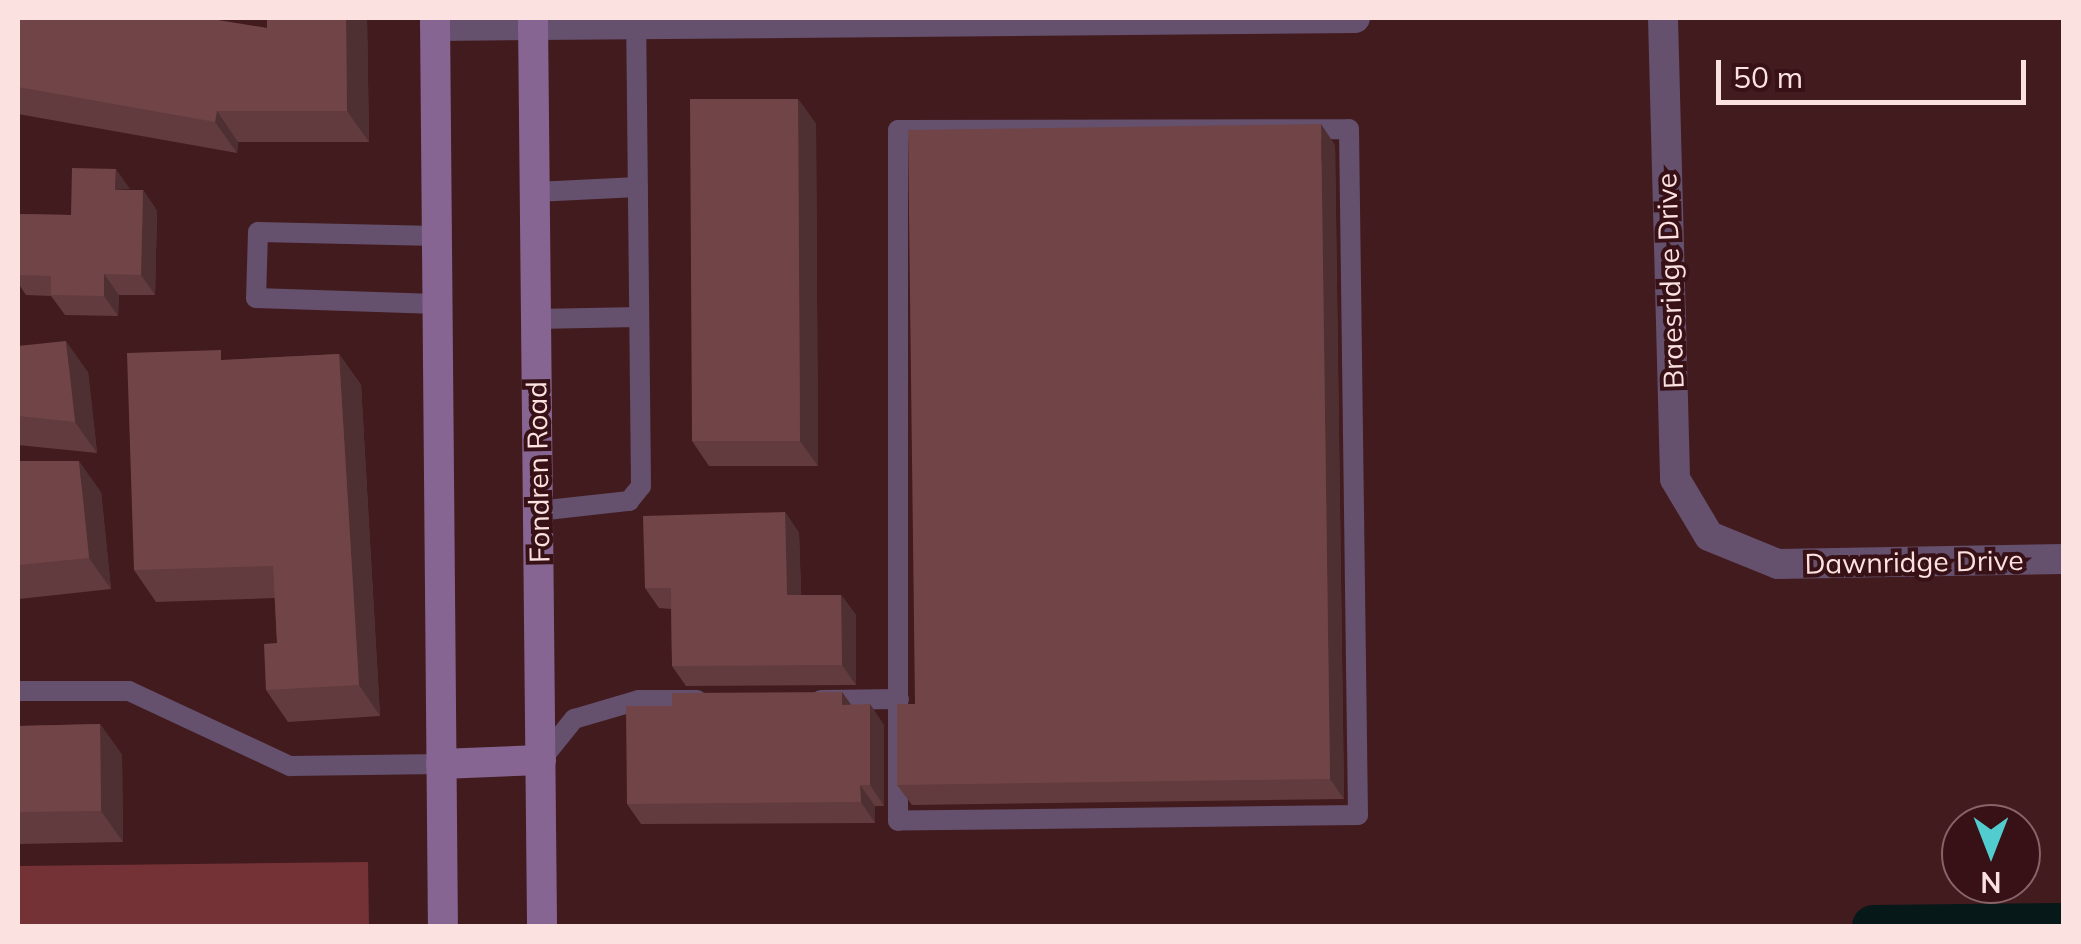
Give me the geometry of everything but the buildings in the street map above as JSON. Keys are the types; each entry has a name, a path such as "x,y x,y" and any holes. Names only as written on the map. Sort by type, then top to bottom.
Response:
{"main road":[{"path":"435,22 443,926"},
{"name":"Fondren Road","path":"533,22 542,926"},
{"path":"441,764 541,760"}],"street":[{"path":"435,22 1355,18"},
{"name":"Braesridge Drive","path":"1662,18 1675,479 1709,536"},
{"name":"Dawnridge Drive","path":"1709,536 1778,564 2064,560"}],"lane":[{"path":"538,510 628,501 640,486 636,24"},
{"path":"1349,129 1358,815 898,822 899,700 898,130 1349,129"},
{"path":"535,192 638,186"},
{"path":"436,236 258,232 256,298 437,304"},
{"path":"536,319 639,317"},
{"path":"18,691 129,691 290,766 441,764"},
{"path":"541,760 574,720 640,700 719,700"},
{"path":"799,700 899,700"}],"shaded area":[{"path":"368,862 369,926 18,926 18,866"}],"waterway":[{"path":"1873,926 2064,924"}]}
